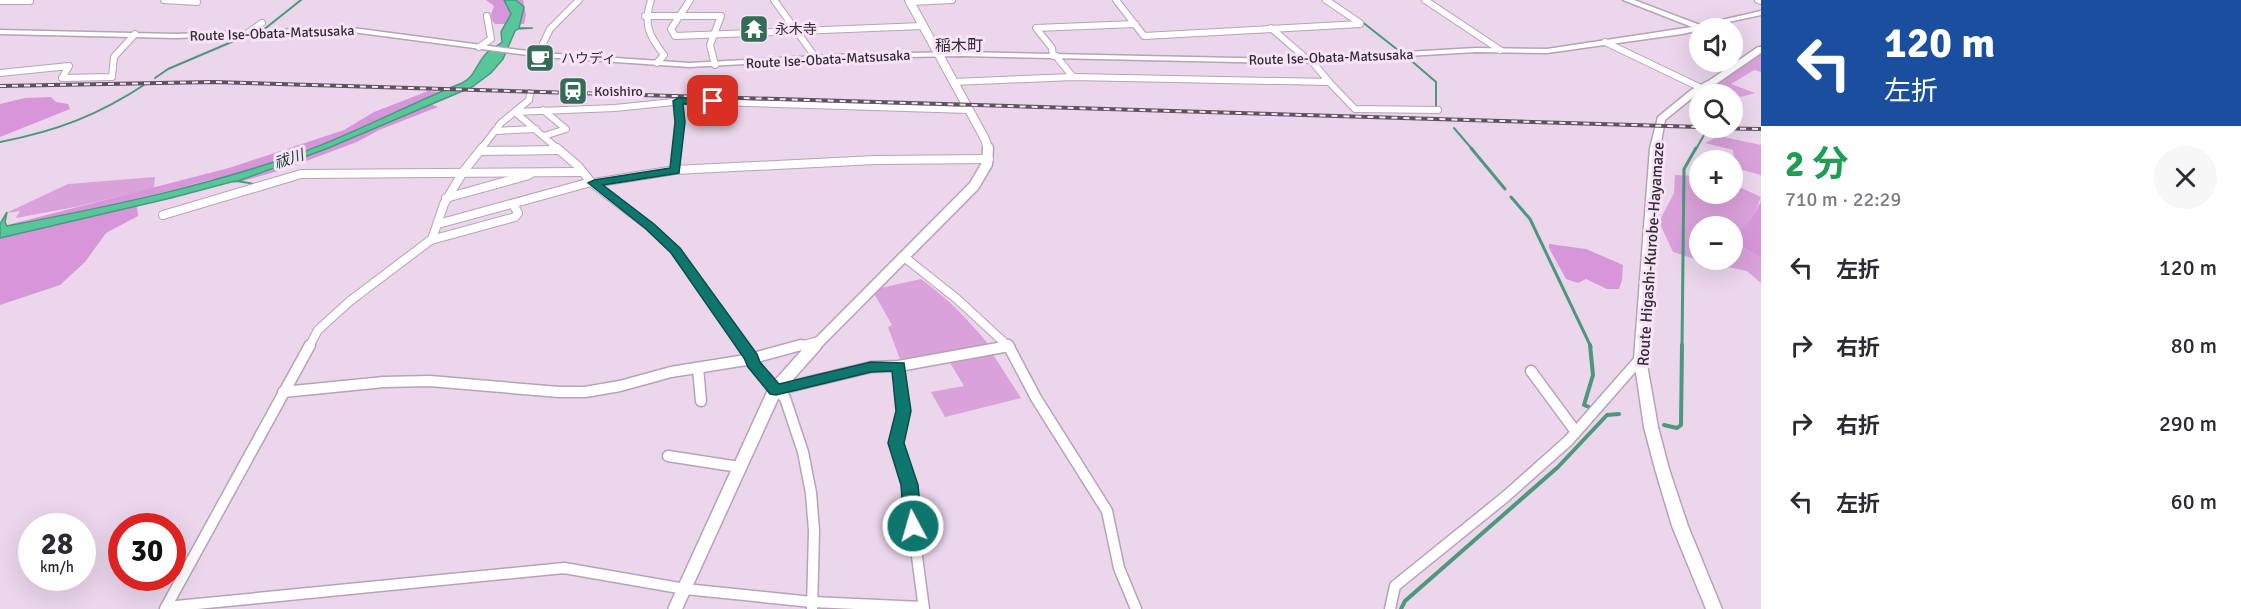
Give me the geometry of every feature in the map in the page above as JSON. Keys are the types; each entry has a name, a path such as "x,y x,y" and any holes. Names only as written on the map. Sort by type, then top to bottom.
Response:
{"main road":[{"path":"1627,0 1689,24"},
{"name":"Route Ise-Obata-Matsusaka","path":"1741,18 1761,13"},
{"name":"Route Ise-Obata-Matsusaka","path":"0,32 176,36 348,30 537,54 657,63 715,64 939,54 1309,60 1500,50 1547,51 1689,30"},
{"name":"Route Higashi-Kurobe-Hayamaze","path":"1707,84 1761,49"},
{"name":"Route Higashi-Kurobe-Hayamaze","path":"1689,97 1661,119 1658,124 1640,358 1651,427 1662,468 1680,526 1714,609"}],"street":[{"path":"164,0 197,2"},
{"path":"537,54 550,30 579,0"},
{"path":"651,0 644,26 664,55 657,63"},
{"path":"690,0 671,29 675,36 798,33 922,26"},
{"path":"774,0 816,58"},
{"path":"675,609 776,390 820,340 974,186 986,170 989,159 988,148 910,1 952,0"},
{"path":"1116,0 1144,36 1360,24 1326,0"},
{"path":"1425,0 1500,50"},
{"path":"0,1 30,1"},
{"path":"645,16 720,15 711,45 715,64"},
{"path":"480,47 491,39 487,16"},
{"path":"248,33 262,23"},
{"path":"1073,77 1054,56 1052,48 1036,28 1135,24"},
{"path":"1271,28 1309,60 1352,108 1438,110"},
{"path":"0,73 69,66 62,78 112,77 113,57 135,34"},
{"path":"1605,42 1693,84"},
{"path":"952,82 1073,77 1329,82"},
{"path":"431,240 446,198 463,172 508,116 529,100 530,93"},
{"path":"515,112 615,108 678,101 969,110"},
{"path":"675,170 680,122 678,101"},
{"path":"543,110 566,129 544,136"},
{"path":"515,112 592,182 676,250 752,358 753,364 785,398 810,481 814,505 812,606"},
{"path":"495,131 536,129"},
{"path":"481,151 558,150"},
{"path":"438,224 592,182 675,170 875,159 989,159"},
{"path":"163,215 301,174 582,171"},
{"path":"446,198 541,172"},
{"path":"166,608 283,392 324,323 431,240 515,217 518,213 513,204"},
{"path":"903,256 957,299 1009,346 1036,398 1107,511 1119,568 1136,609"},
{"path":"283,392 384,382 430,381 579,392 610,388 752,358 820,340"},
{"path":"776,390 871,367 899,366 1009,346"},
{"path":"1390,609 1395,586 1512,492 1576,432 1640,358"},
{"path":"166,608 564,568 685,589 812,606 923,608 910,504 910,485 896,443 904,411 899,366"},
{"path":"698,368 701,401"},
{"path":"1531,371 1576,432"},
{"path":"668,456 739,467"}],"shaded area":[{"path":"486,0 523,0 526,15 524,24 495,24 490,18 494,6"},
{"path":"1761,54 1761,72 1754,70 1731,84 1717,84 1735,72 1743,72 1743,66"},
{"path":"1743,88 1755,93 1743,96"},
{"path":"428,91 443,92 423,101 438,107 379,130 357,142 282,170 235,183 213,179 130,201 137,207 138,216 106,233 85,262 60,285 0,305 0,227 229,168 344,130 374,112"},
{"path":"51,97 56,102 68,104 70,109 0,137 0,104 25,98"},
{"path":"1715,138 1728,138 1761,145 1761,175 1743,170 1743,150 1733,150 1705,143"},
{"path":"1675,175 1689,176 1689,204 1743,204 1743,189 1761,197 1743,244 1743,216 1689,216 1689,257 1673,252 1659,222 1674,193"},
{"path":"155,177 154,188 16,218 20,211 6,213 68,184"},
{"path":"1761,201 1761,258 1743,248 1743,229 1751,220"},
{"path":"1549,244 1586,249 1623,265 1619,289 1607,289 1586,279 1578,283 1566,279"},
{"path":"1743,248 1761,258 1761,283 1747,271 1742,270"},
{"path":"921,279 957,309 988,344 901,362 888,327 892,325 875,295 881,288"},
{"path":"992,353 1021,398 945,417 931,392 964,386 949,361"}],"water":[{"name":"祓川","path":"504,0 516,0 524,7 519,28 533,28 515,31 503,59 491,73 472,87 326,149 238,181 256,184 235,181 0,238 0,224 7,212 5,222 7,226 120,203 231,175 303,152 462,83 471,76 482,58 502,42 501,32 511,14"}],"waterway":[{"path":"262,31 301,0"},
{"path":"1361,21 1403,54"},
{"path":"155,78 168,69 248,35"},
{"path":"1407,57 1436,82 1436,107"},
{"path":"0,142 40,133 77,120 112,104 147,83"},
{"path":"1454,128 1472,149"},
{"path":"1696,149 1702,138"},
{"path":"1471,148 1505,189"},
{"path":"1682,347 1684,169 1696,148"},
{"path":"1511,197 1530,219 1591,347"},
{"path":"1589,407 1584,405 1593,375 1590,345"},
{"path":"1664,425 1677,428 1681,425 1682,345"},
{"path":"1401,609 1405,601 1558,467 1607,415 1619,414"}],"railway":[{"path":"0,86 213,82 1689,127"},
{"path":"1743,129 1761,129"}],"place":[{"name":"永木寺","path":"754,29"},
{"name":"ハウディ","path":"540,58"},
{"name":"Koishiro","path":"573,91"}],"district":[{"name":"稲木町","path":"959,45"}],"route":[{"path":"713,101 678,101 680,122 675,170 594,183 676,250 752,358 753,364 776,390 880,365 899,366 904,411 896,443 910,485 913,526"}]}
